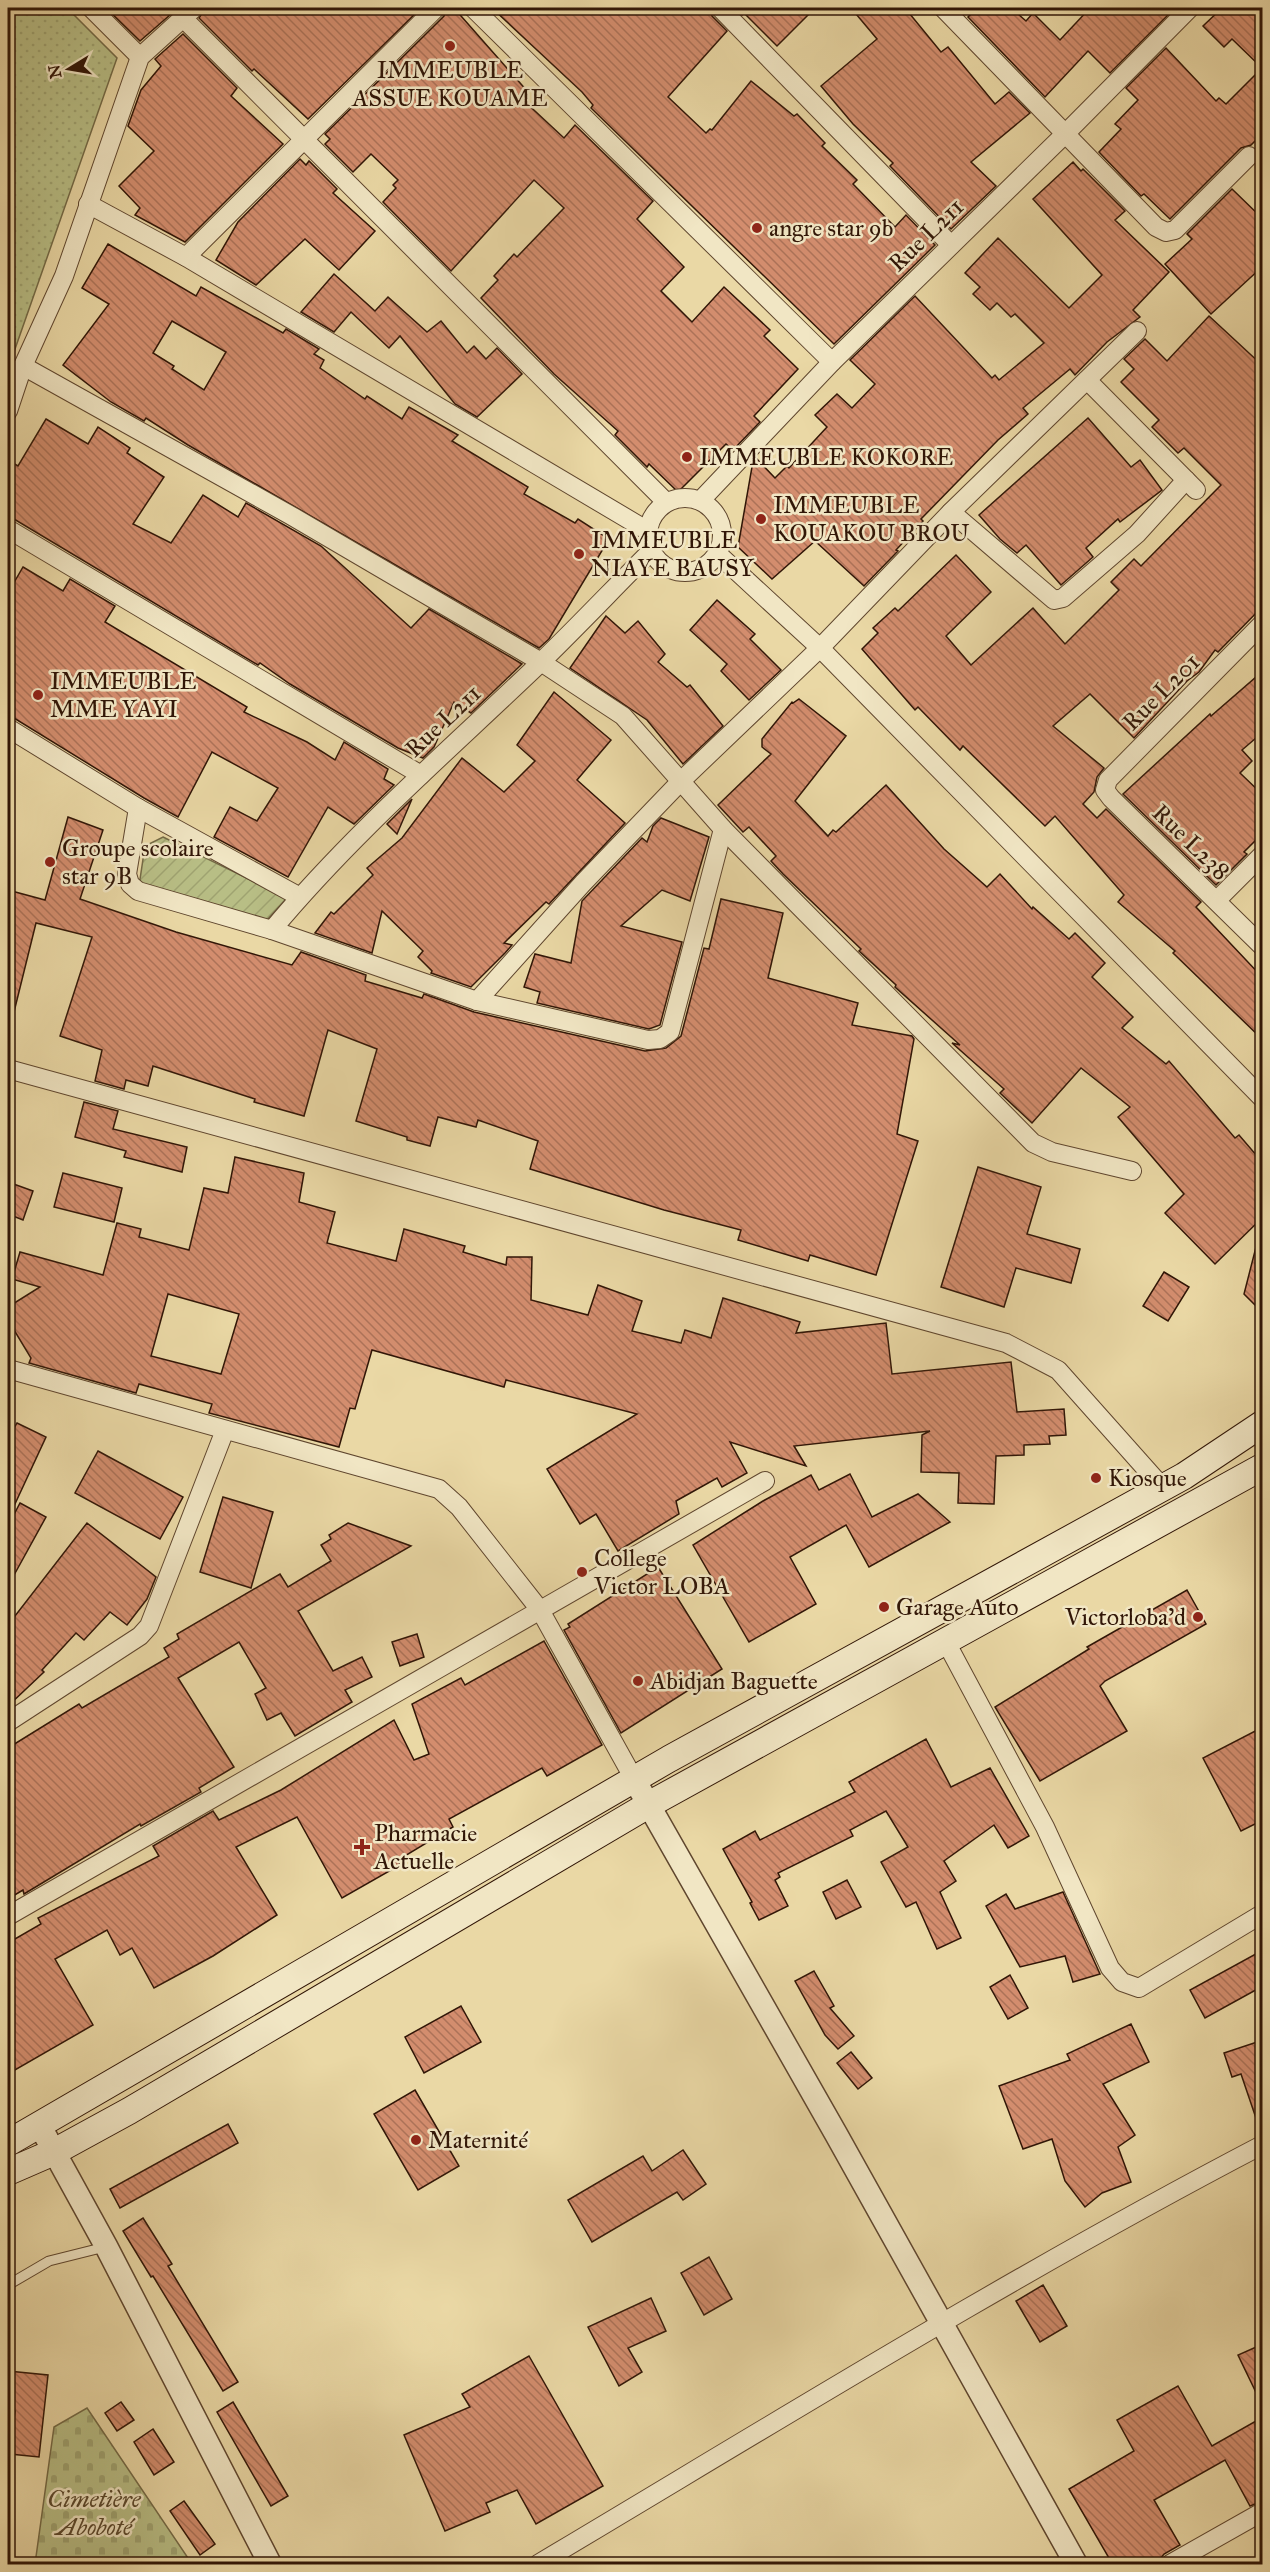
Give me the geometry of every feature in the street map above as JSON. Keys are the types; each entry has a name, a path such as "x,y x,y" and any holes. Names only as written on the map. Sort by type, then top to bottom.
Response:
{"main road":[{"path":"18,2132 634,1779 1163,1488 1263,1424"},
{"path":"8,2172 54,2152 129,2111 650,1804 1263,1467"}],"street":[{"path":"91,8 140,57"},
{"path":"186,257 436,8"},
{"path":"473,8 832,362"},
{"path":"720,8 951,245"},
{"path":"944,8 1156,227 1166,232 1174,230 1249,156"},
{"name":"Rue L211","path":"701,500 832,362 1190,8"},
{"path":"8,411 23,366 63,276 140,57 189,13 305,140 666,502"},
{"path":"88,204 186,257 648,531"},
{"path":"477,1002 584,883 681,781 820,648 951,512 1137,331"},
{"path":"23,366 290,515 541,662 623,716 723,829 1033,1143 1052,1152 1132,1171"},
{"path":"951,512 1054,600 1063,598 1191,485 1087,380"},
{"path":"689,497 701,500 711,507 722,530 722,542 718,554 703,568 684,573 670,570 659,562 651,551 648,531 657,510 666,502 689,497"},
{"path":"8,529 421,775"},
{"name":"Rue L211","path":"272,930 300,897 421,775 541,662 651,551"},
{"path":"718,554 820,648 1263,1098"},
{"name":"Rue L201","path":"1111,798 1105,790 1108,780 1263,624"},
{"path":"8,728 138,808 300,897"},
{"name":"Rue L238","path":"1111,798 1263,946"},
{"path":"138,808 127,874 130,884 138,891 272,930 477,1002 648,1040 660,1039 670,1032 723,829"},
{"path":"1217,900 1263,855"},
{"path":"8,1069 1006,1342 1058,1370 1163,1488"},
{"path":"8,1369 439,1489 459,1507 540,1610 1076,2565"},
{"path":"8,1722 140,1636 149,1626 225,1430"},
{"path":"8,1916 765,1481"},
{"path":"946,1642 1045,1827 1110,1968 1122,1982 1139,1988 1263,1914"},
{"path":"18,2132 54,2152 106,2246 270,2565"},
{"path":"538,2565 942,2323 1158,2199 1263,2145"},
{"path":"1170,2565 1263,2512"}],"lane":[{"path":"8,2285 49,2261 106,2246"}],"green space":[{"path":"8,8 67,8 117,58 8,369"},
{"path":"163,837 287,898 266,921 139,886 145,846"},
{"name":"Cimetière Aboboté","path":"87,2408 192,2564 35,2564 54,2427"}],"building":[{"path":"106,8 178,8 140,41"},
{"path":"205,8 421,8 308,119 254,69 252,71 199,18"},
{"path":"447,8 454,8 528,92 521,98 564,138 575,125 653,201 637,219 684,267 661,291 692,322 724,287 770,330 764,336 798,369 754,416 760,422 733,450 726,444 678,492 649,464 647,467 615,435 618,431 554,374 481,298 498,280 494,276 514,254 517,257 564,208 534,180 451,271 383,202 396,188 393,185 398,180 371,154 353,172 325,144 330,139 325,134 444,16"},
{"path":"492,8 709,8 712,16 727,31 668,97 706,133 712,130 751,81 794,116 797,114 825,143 822,146 857,180 853,184 895,227 906,215 935,245 834,344 591,108 593,105 582,92"},
{"path":"735,8 815,8 777,46 744,13 742,15"},
{"path":"851,8 905,8 941,52 948,47 995,104 1009,92 1030,113 971,162 996,186 951,229 890,166 893,163 853,124 821,86 877,39"},
{"path":"977,8 1011,8 1026,21 1033,13 1060,40 1090,8 1175,8 1110,73 1088,51 1045,97 968,17"},
{"path":"1222,8 1263,8 1263,133 1251,145 1241,148 1170,219 1144,194 1141,196 1099,152 1121,129 1115,124 1138,100 1126,88 1166,48 1216,101 1219,98 1226,104 1262,68 1232,39 1224,47 1203,26"},
{"path":"183,34 237,88 231,96 283,144 185,242 135,215 140,208 119,186 154,151 128,126 141,90 161,66 155,59"},
{"path":"300,159 306,165 309,161 337,189 333,193 375,231 339,270 305,239 256,285 216,260 238,222"},
{"path":"1073,162 1125,211 1115,220 1169,272 1133,310 1140,317 1107,342 1075,375 1070,369 1023,408 1028,414 998,440 921,519 923,521 896,550 898,551 864,586 815,541 772,579 738,547 753,461 756,458 775,478 787,466 789,468 827,427 815,415 837,394 852,408 875,384 850,360 915,296 992,378 995,375 999,380 1044,343 1015,314 1011,317 997,303 990,310 973,294 980,287 965,273 998,238 1069,308 1102,275 1033,199"},
{"path":"1232,189 1263,219 1263,266 1211,314 1165,264 1192,239 1187,234"},
{"path":"108,244 196,296 201,287 283,333 286,329 319,349 314,354 324,360 320,368 365,399 367,396 402,419 409,407 458,435 452,441 528,487 524,494 575,523 578,519 609,539 549,639 539,648 188,445 146,418 144,421 111,402 63,365 109,304 82,288","holes":["172,321 226,352 204,390 172,369 174,366 153,353"]},
{"path":"334,274 375,311 388,297 427,332 441,321 467,353 474,346 486,359 497,348 522,374 477,417 455,404 400,336 389,348 351,312 334,332 301,312"},
{"path":"1209,316 1263,366 1263,606 1218,652 1215,650 1199,672 1187,681 1134,738 1090,694 1053,726 1104,768 1097,777 1094,792 1083,804 1097,818 1106,809 1201,902 1196,907 1263,978 1263,1040 1173,953 1175,951 1118,902 1124,895 1055,816 1045,826 963,746 960,750 918,707 915,710 862,649 878,633 873,628 895,608 898,611 956,555 991,592 946,636 971,665 1033,608 1065,644 1119,590 1111,582 1134,559 1141,566 1221,485 1184,448 1178,453 1152,427 1159,420 1121,382 1134,369 1124,359 1145,339 1167,361"},
{"path":"1088,418 1131,467 1140,460 1162,490 1120,522 1118,519 1086,548 1093,557 1061,585 1026,545 1017,553 1000,539 979,515"},
{"path":"46,419 88,444 98,427 130,448 127,453 164,477 133,524 171,543 203,495 238,517 246,503 321,546 411,628 429,609 522,664 471,713 454,702 434,747 423,758 398,748 290,684 260,663 258,665 14,519 8,518 8,460 18,466"},
{"path":"23,567 63,591 70,579 115,606 105,622 247,707 244,712 307,742 335,760 344,742 388,769 384,779 394,785 354,824 328,807 288,877 214,837 230,807 257,821 278,788 212,752 178,817 144,798 14,718 8,717 8,593"},
{"path":"717,600 755,634 750,639 781,670 749,700 721,671 727,664 690,630"},
{"path":"606,616 625,633 638,621 665,654 658,662 687,687 690,685 723,726 683,764 647,720 570,668"},
{"path":"1263,671 1263,732 1242,750 1252,761 1240,773 1263,795 1263,833 1244,852 1247,854 1216,885 1123,794 1210,714 1211,716"},
{"path":"554,692 611,740 577,780 625,823 549,904 546,902 504,943 512,945 505,953 471,987 431,973 432,971 418,957 423,951 382,911 372,953 315,933 331,912 334,914 373,875 367,868 402,838 462,758 504,792 535,761 517,745"},
{"path":"799,699 846,736 795,801 828,836 833,830 836,832 886,785 944,849 987,887 1000,874 1032,909 1033,907 1069,939 1075,933 1105,963 1092,977 1133,1017 1122,1028 1166,1064 1169,1061 1235,1138 1239,1135 1263,1163 1263,1217 1215,1264 1165,1213 1184,1194 1118,1117 1130,1107 1081,1068 1032,1123 1000,1093 1004,1089 952,1043 960,1045 895,987 896,985 859,951 861,949 783,874 771,861 776,856 749,827 743,832 718,805 771,754 762,747 762,739 792,702"},
{"path":"412,799 397,834 387,824"},
{"path":"68,817 103,830 80,899 176,932 292,965 301,952 366,975 365,981 422,998 424,994 474,1012 645,1051 666,1048 681,1036 704,948 709,949 721,899 783,913 768,978 858,1003 852,1025 912,1036 914,1039 897,1134 918,1141 876,1275 810,1255 808,1261 738,1240 741,1230 664,1210 530,1169 538,1141 478,1120 476,1127 438,1117 430,1146 356,1121 377,1049 328,1030 304,1116 254,1102 255,1099 153,1066 148,1086 126,1080 124,1089 95,1081 102,1050 60,1036 92,937 36,923 14,1012 8,1012 8,890 45,900"},
{"path":"661,818 709,837 690,901 662,890 621,926 682,942 660,1025 649,1029 537,1003 540,992 524,987 535,954 571,963 582,901 642,838 647,842 653,826"},
{"path":"84,1102 118,1111 113,1129 187,1147 182,1172 124,1157 126,1151 75,1137"},
{"path":"235,1157 304,1173 299,1202 335,1212 327,1243 396,1261 404,1229 465,1246 463,1252 506,1265 507,1257 532,1257 531,1300 588,1315 598,1285 642,1301 632,1331 681,1343 685,1330 711,1338 723,1298 800,1322 796,1333 886,1323 892,1374 1011,1362 1017,1412 1064,1409 1066,1435 1049,1436 1050,1444 1024,1445 1024,1455 996,1456 994,1504 958,1503 959,1473 921,1472 922,1435 930,1431 794,1446 806,1466 730,1442 747,1473 722,1487 717,1478 676,1501 679,1514 618,1551 596,1514 580,1524 547,1469 637,1414 506,1380 504,1387 372,1350 355,1409 350,1408 339,1447 209,1413 212,1404 139,1384 136,1393 29,1363 31,1358 8,1320 8,1307 40,1287 12,1279 20,1252 103,1275 117,1223 141,1229 139,1237 189,1250 204,1188 228,1193","holes":["168,1294 239,1314 221,1374 151,1356"]},
{"path":"978,1167 1041,1187 1027,1234 1080,1249 1071,1283 1016,1268 1004,1307 941,1287"},
{"path":"63,1173 122,1188 114,1222 54,1207"},
{"path":"8,1182 33,1191 23,1220 8,1214"},
{"path":"1256,1247 1263,1248 1263,1313 1244,1294"},
{"path":"1164,1272 1189,1287 1168,1321 1143,1306"},
{"path":"17,1423 46,1437 8,1519 8,1429 13,1430"},
{"path":"98,1451 183,1497 160,1539 75,1493"},
{"path":"850,1474 872,1517 918,1494 950,1522 869,1567 846,1525 790,1557 816,1604 749,1642 693,1545 763,1501 811,1475 819,1490"},
{"path":"223,1497 273,1512 251,1588 200,1572"},
{"path":"20,1503 46,1517 8,1586 8,1526"},
{"path":"87,1523 156,1577 147,1599 127,1625 110,1612 84,1640 76,1633 42,1670 44,1672 8,1706 8,1625"},
{"path":"348,1523 411,1546 298,1611 333,1671 362,1657 372,1677 345,1690 352,1702 295,1736 281,1713 267,1720 255,1694 266,1688 239,1642 178,1678 234,1767 199,1788 201,1792 141,1826 140,1824 24,1894 23,1890 8,1899 8,1748 79,1704 82,1708 169,1657 164,1648 179,1639 177,1634 280,1574 288,1587 331,1561 321,1545 331,1539 329,1535"},
{"path":"658,1567 722,1669 621,1733 564,1630 570,1627 568,1624"},
{"path":"1187,1590 1206,1624 1100,1686 1127,1731 1040,1781 995,1707 1089,1649 1087,1647"},
{"path":"417,1634 424,1657 400,1666 392,1642"},
{"path":"544,1641 602,1745 547,1776 542,1768 449,1819 453,1827 398,1860 400,1865 342,1898 297,1817 236,1847 277,1915 213,1956 154,1988 132,1948 120,1955 107,1930 55,1959 93,2025 8,2074 8,1943 41,1924 38,1918 159,1856 153,1846 213,1811 219,1820 281,1790 394,1720 414,1760 429,1754 412,1704 461,1678 465,1685"},
{"path":"1263,1727 1263,1820 1241,1831 1203,1758"},
{"path":"926,1739 951,1787 990,1768 1029,1836 1008,1848 994,1825 944,1861 956,1881 940,1892 961,1938 937,1949 916,1902 906,1907 881,1862 908,1847 886,1811 850,1830 853,1836 778,1873 780,1877 775,1880 788,1906 759,1920 750,1903 752,1902 723,1849 755,1831 760,1840 855,1792 849,1782"},
{"path":"847,1880 861,1907 836,1919 823,1892"},
{"path":"1063,1892 1100,1974 1073,1982 1065,1956 1020,1967 986,1906 1006,1894 1015,1909"},
{"path":"1263,1950 1263,1986 1205,2018 1190,1990"},
{"path":"814,1971 834,2006 830,2008 854,2036 838,2049 825,2035 795,1981"},
{"path":"1010,1975 1028,2008 1008,2019 990,1987"},
{"path":"461,2006 481,2042 424,2073 405,2037"},
{"path":"1131,2024 1149,2062 1103,2084 1135,2135 1118,2147 1131,2182 1102,2193 1085,2207 1065,2181 1052,2139 1023,2149 999,2086 1070,2060 1067,2054"},
{"path":"1263,2040 1263,2127 1259,2127 1241,2074 1232,2077 1224,2053"},
{"path":"851,2052 872,2078 858,2089 837,2063"},
{"name":"Maternité","path":"415,2090 459,2166 418,2190 374,2114"},
{"path":"228,2124 238,2143 120,2208 110,2189"},
{"path":"683,2150 706,2184 683,2200 677,2192 592,2242 568,2200 643,2156 652,2171"},
{"path":"143,2218 172,2264 168,2266 238,2382 223,2391 123,2231"},
{"path":"709,2257 732,2299 704,2315 681,2273"},
{"path":"1043,2285 1067,2326 1040,2342 1016,2301"},
{"path":"651,2298 666,2331 628,2348 642,2372 619,2386 588,2327"},
{"path":"1263,2344 1263,2407 1238,2355"},
{"path":"529,2356 603,2486 536,2524 517,2490 486,2503 490,2512 445,2531 404,2435 470,2407 462,2394"},
{"path":"8,2371 48,2375 39,2457 10,2454 15,2411 8,2411"},
{"path":"1178,2386 1212,2446 1263,2417 1263,2501 1250,2506 1225,2460 1154,2500 1180,2545 1164,2554 1155,2565 1113,2565 1069,2489 1134,2451 1117,2420"},
{"path":"121,2402 134,2420 117,2431 105,2413"},
{"path":"233,2402 288,2496 271,2506 217,2412"},
{"path":"153,2429 174,2462 154,2475 134,2442"},
{"path":"184,2501 215,2544 200,2555 170,2511"}],"place":[{"name":"IMMEUBLE ASSUE KOUAME","path":"450,46"},
{"name":"angre star 9b","path":"757,228"},
{"name":"IMMEUBLE KOKORE","path":"687,457"},
{"name":"IMMEUBLE KOUAKOU BROU","path":"761,519"},
{"name":"IMMEUBLE NIAYE BAUSY","path":"579,554"},
{"name":"IMMEUBLE MME YAYI","path":"38,695"},
{"name":"Groupe scolaire star 9B","path":"50,862"},
{"name":"Kiosque","path":"1096,1478"},
{"name":"College Victor LOBA","path":"582,1572"},
{"name":"Garage Auto","path":"884,1607"},
{"name":"Victorloba'd","path":"1198,1617"},
{"name":"Abidjan Baguette","path":"638,1681"},
{"name":"Pharmacie Actuelle","path":"362,1847"},
{"name":"Maternité","path":"416,2140"}]}
